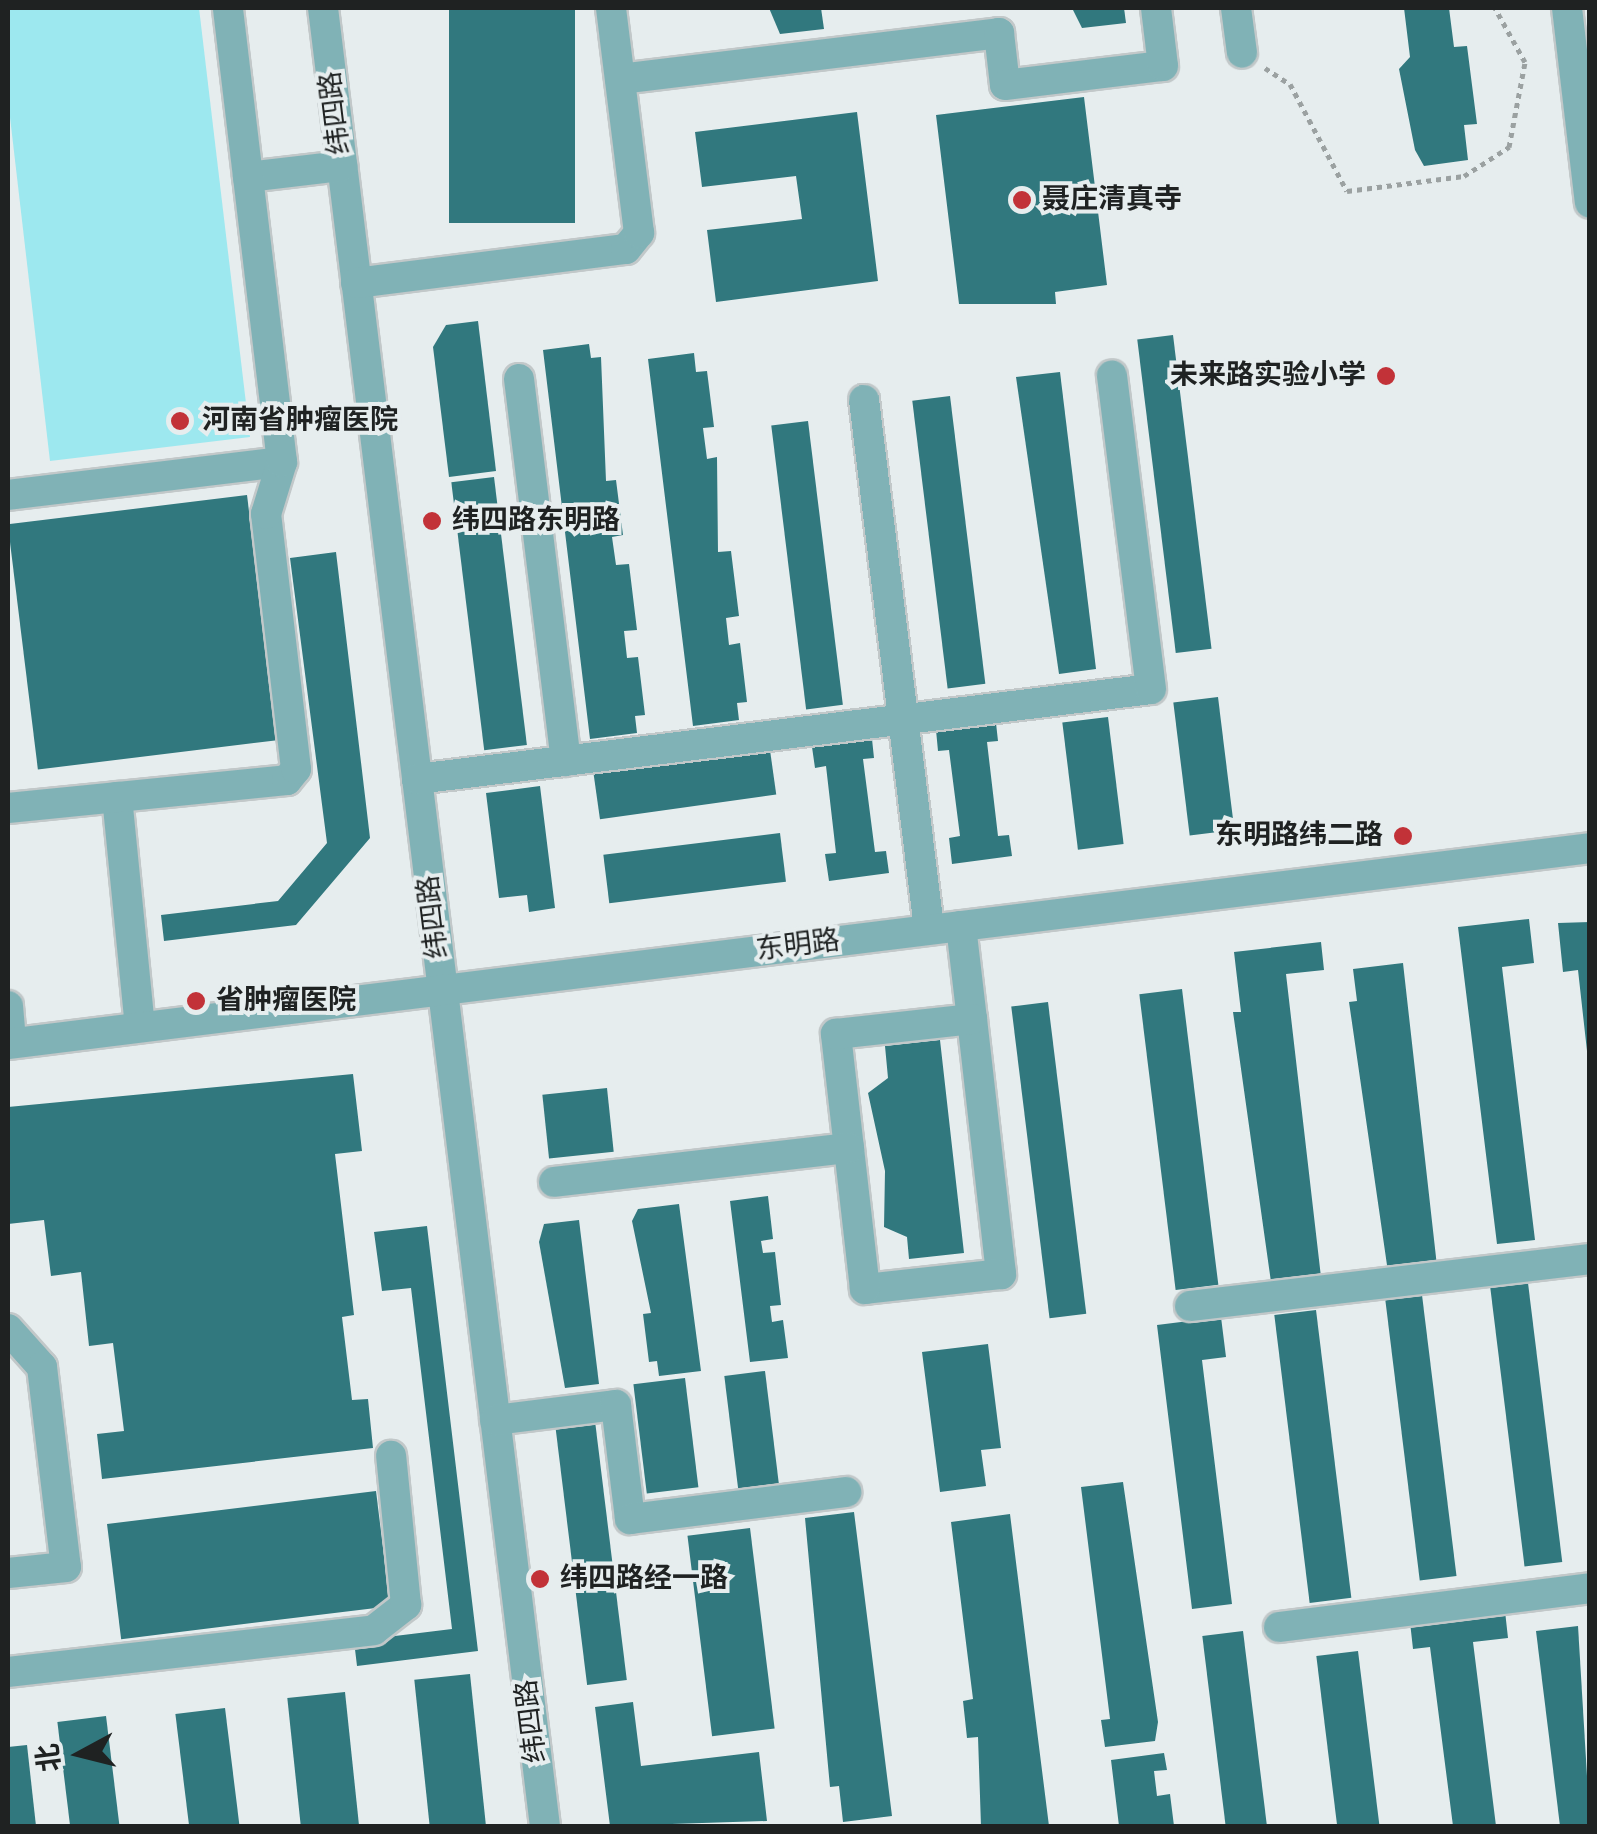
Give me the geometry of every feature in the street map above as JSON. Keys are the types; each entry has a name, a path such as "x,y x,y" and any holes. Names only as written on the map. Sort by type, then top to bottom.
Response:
{"street":[{"path":"8,808 288,780 296,770 266,514 282,462 228,8"},
{"name":"纬四路","path":"323,8 545,1826"},
{"path":"356,282 626,250 639,233 612,8"},
{"path":"620,79 997,20 1005,85 1163,66 1156,8"},
{"path":"1236,8 1242,53"},
{"path":"1567,8 1590,203"},
{"path":"248,178 342,166"},
{"path":"417,779 1150,689 1112,375"},
{"path":"519,378 566,760"},
{"path":"864,400 929,930"},
{"path":"8,494 282,462"},
{"path":"116,797 140,1027"},
{"name":"东明路","path":"9,1044 1590,848"},
{"path":"961,926 972,1019 1001,1274 865,1290 836,1034 972,1019"},
{"path":"8,1006 9,1044"},
{"path":"554,1182 849,1148"},
{"path":"1190,1306 1590,1260"},
{"path":"8,1329 42,1366 66,1566 8,1573"},
{"path":"495,1420 616,1405 630,1518 846,1492"},
{"path":"8,1672 374,1630 406,1604 392,1456"},
{"path":"1279,1627 1590,1588"}],"path":[{"path":"1242,53 1290,84 1347,191 1464,176 1509,147 1525,62 1494,8"}],"shaded area":[{"path":"8,8 199,8 250,437 50,461 8,100"}],"building":[{"path":"449,8 575,8 575,223 449,223"},
{"path":"769,8 821,8 824,29 780,34"},
{"path":"1072,8 1124,8 1126,23 1082,28"},
{"path":"1404,8 1449,8 1454,47 1467,46 1477,124 1464,125 1468,160 1424,166 1415,150 1399,69 1410,57"},
{"name":"聂庄清真寺","path":"1084,97 1107,285 1055,292 1056,304 959,304 936,115"},
{"path":"857,112 878,281 716,302 707,230 802,219 796,176 702,187 695,132"},
{"path":"478,321 496,471 449,477 433,347 446,325"},
{"path":"1173,335 1212,649 1176,653 1137,339"},
{"path":"589,344 591,358 601,357 606,481 616,480 623,535 612,537 616,565 629,564 637,630 624,631 627,658 638,657 645,715 635,716 637,733 590,739 543,350"},
{"path":"694,353 696,372 707,371 714,427 703,428 707,459 717,457 718,552 731,551 739,616 726,618 729,645 740,643 747,702 737,703 739,720 693,726 648,359"},
{"path":"1060,372 1096,669 1059,674 1016,377"},
{"path":"950,396 985,684 948,688 912,401"},
{"path":"808,421 843,705 806,709 771,426"},
{"path":"494,477 527,745 484,750 451,482"},
{"path":"247,495 277,740 38,770 8,524"},
{"path":"336,552 370,838 296,925 164,941 161,915 278,901 327,843 290,558"},
{"path":"1218,697 1234,830 1190,835 1173,702"},
{"path":"1108,717 1124,844 1078,850 1062,723"},
{"path":"996,723 998,741 987,742 998,836 1009,835 1012,856 952,864 949,838 960,836 949,750 938,751 936,730"},
{"path":"872,739 874,758 863,759 875,852 886,851 889,873 829,881 825,854 836,853 826,766 815,768 812,747"},
{"path":"769,743 776,794 600,819 593,768"},
{"path":"540,786 555,908 529,912 527,895 499,898 486,793"},
{"path":"780,833 786,882 609,903 603,855"},
{"path":"1529,919 1534,963 1502,967 1535,1240 1497,1244 1458,927"},
{"path":"1590,922 1587,1051 1578,970 1563,972 1558,923"},
{"path":"1321,942 1324,970 1286,974 1321,1277 1271,1282 1233,1012 1241,1012 1234,952"},
{"path":"1403,963 1437,1266 1388,1272 1349,1002 1357,1001 1353,969"},
{"path":"1182,989 1218,1285 1176,1290 1139,994"},
{"path":"1048,1002 1086,1314 1050,1318 1011,1007"},
{"path":"940,1040 964,1253 909,1259 907,1237 884,1227 885,1171 868,1093 888,1078 885,1046"},
{"path":"353,1074 362,1151 335,1154 354,1315 342,1317 352,1400 368,1399 373,1448 102,1479 97,1434 124,1431 113,1343 89,1346 81,1272 51,1276 44,1220 8,1224 8,1107"},
{"path":"607,1088 614,1152 549,1158 542,1095"},
{"path":"768,1196 773,1239 761,1241 763,1253 775,1252 781,1305 770,1306 772,1322 783,1320 788,1358 750,1362 730,1201"},
{"path":"679,1204 701,1371 659,1376 657,1361 649,1362 643,1314 651,1313 632,1221 638,1209"},
{"path":"579,1220 599,1384 565,1388 539,1242 544,1224"},
{"path":"427,1226 478,1651 357,1666 354,1641 452,1629 411,1288 382,1291 374,1232"},
{"path":"1528,1283 1562,1562 1525,1567 1490,1288"},
{"path":"1422,1295 1456,1576 1420,1580 1385,1300"},
{"path":"1316,1310 1351,1598 1310,1603 1274,1315"},
{"path":"1221,1317 1226,1357 1202,1360 1232,1604 1192,1609 1157,1325"},
{"path":"988,1344 1001,1448 981,1450 986,1486 940,1492 922,1352"},
{"path":"765,1371 780,1494 739,1499 724,1376"},
{"path":"685,1378 698,1487 647,1494 633,1384"},
{"path":"595,1421 627,1680 587,1685 555,1426"},
{"path":"1123,1482 1158,1722 1155,1741 1105,1747 1101,1720 1110,1719 1081,1487"},
{"path":"376,1491 390,1606 121,1639 107,1524"},
{"path":"854,1512 892,1816 843,1822 839,1786 830,1787 805,1518"},
{"path":"1010,1514 1049,1826 981,1826 978,1737 967,1738 963,1701 973,1699 951,1522"},
{"path":"750,1528 775,1728 712,1736 687,1536"},
{"path":"1505,1611 1508,1638 1473,1642 1496,1826 1453,1826 1430,1647 1413,1649 1410,1622"},
{"path":"1578,1626 1590,1826 1560,1826 1536,1631"},
{"path":"1243,1631 1267,1826 1226,1826 1202,1636"},
{"path":"1358,1651 1379,1826 1337,1826 1316,1656"},
{"path":"470,1674 486,1826 430,1826 414,1680"},
{"path":"345,1692 359,1826 301,1826 287,1698"},
{"path":"633,1702 641,1766 759,1752 767,1821 610,1826 595,1707"},
{"path":"225,1708 239,1826 189,1826 175,1714"},
{"path":"106,1716 120,1826 70,1826 57,1722"},
{"path":"27,1745 36,1826 8,1826 8,1747"},
{"path":"1164,1753 1167,1770 1154,1771 1157,1796 1170,1794 1174,1826 1119,1826 1111,1760"}],"place":[{"name":"聂庄清真寺","path":"1022,200"},
{"name":"未来路实验小学","path":"1386,376"},
{"name":"河南省肿瘤医院","path":"180,421"},
{"name":"纬四路东明路","path":"432,521"},
{"name":"东明路纬二路","path":"1403,836"},
{"name":"省肿瘤医院","path":"196,1001"},
{"name":"纬四路经一路","path":"540,1579"}]}
